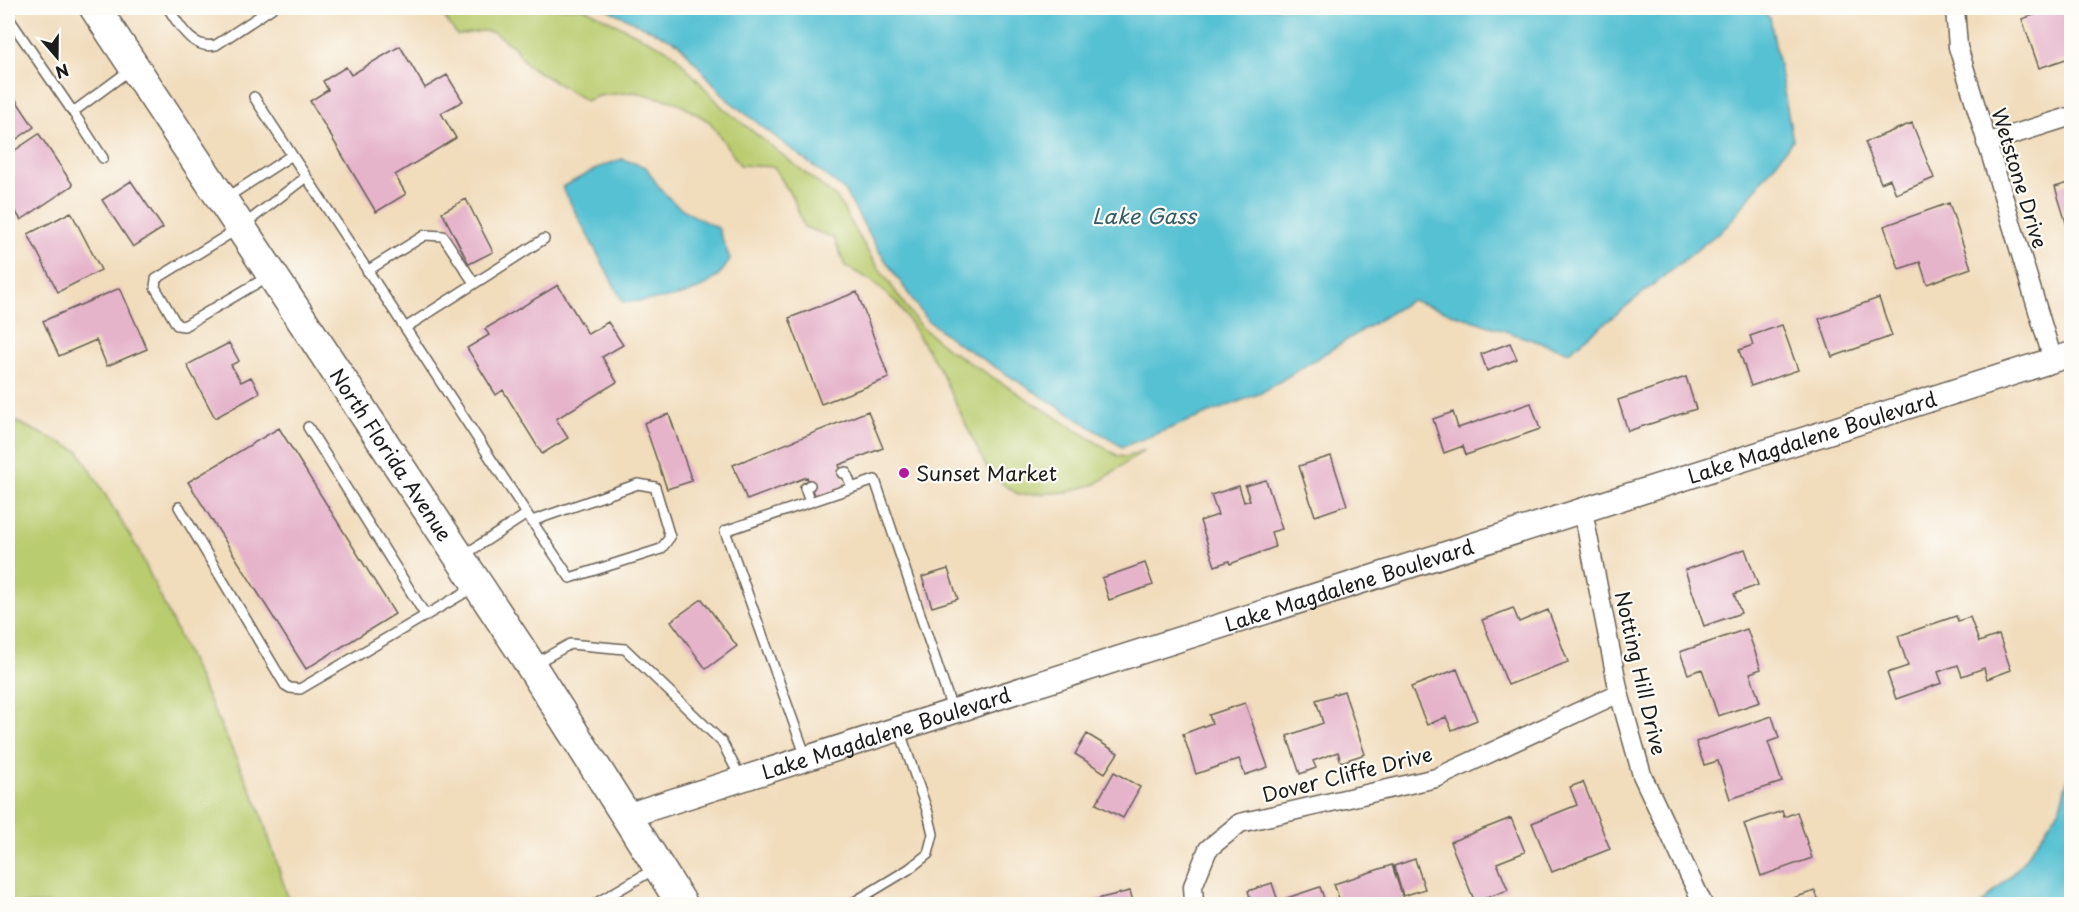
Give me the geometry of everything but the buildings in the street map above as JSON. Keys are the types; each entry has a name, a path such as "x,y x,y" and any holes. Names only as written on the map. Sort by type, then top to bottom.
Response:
{"main road":[{"name":"North Florida Avenue","path":"96,8 531,666 682,904"}],"street":[{"name":"Wetstone Drive","path":"1955,8 1958,47 1986,143 2062,357"},
{"path":"1986,143 2072,116"},
{"name":"Lake Magdalene Boulevard","path":"626,816 2062,357"},
{"name":"Notting Hill Drive","path":"1583,511 1619,693 1642,775 1703,904"},
{"name":"Dover Cliffe Drive","path":"1194,904 1193,886 1208,849 1240,823 1436,778 1619,693"}],"lane":[{"path":"168,8 188,38 211,46 272,8"},
{"path":"8,17 103,158"},
{"path":"73,112 135,66"},
{"path":"254,97 367,271 529,517 570,578 661,549 670,537 655,487 638,484 529,517 460,558"},
{"path":"223,200 292,155"},
{"path":"272,274 184,326 177,325 155,287 156,279 241,227 306,177"},
{"path":"367,271 425,235 443,236 474,284"},
{"path":"405,328 544,239"},
{"path":"308,427 426,616"},
{"path":"842,473 846,472 852,488"},
{"path":"807,759 725,531 875,480 953,712"},
{"path":"810,486 805,488 810,502"},
{"path":"179,507 285,685 290,688 300,689 478,585"},
{"path":"531,666 570,644 625,649 722,742 741,779"},
{"path":"851,904 909,869 928,854 933,834 928,813 898,729"},
{"path":"595,904 658,867"}],"green space":[{"path":"438,8 584,8 672,52 723,108 837,198 871,257 919,325 949,350 1118,456 1126,457 1144,450 1096,484 1067,492 1019,495 990,475 939,368 898,304 872,281 845,266 834,238 804,227 794,200 774,167 740,165 710,122 676,102 635,92 598,96 586,101 527,65 514,47 493,32 482,31 457,35"},
{"path":"8,418 79,451 138,549 259,807 290,904 8,904"}],"water":[{"name":"Lake Gass","path":"605,8 1759,8 1770,18 1793,140 1728,225 1569,352 1411,300 1261,393 1122,447 954,341 926,319 879,251 844,190 728,100 678,43"},
{"path":"622,159 646,167 661,189 676,204 718,228 730,259 722,272 711,282 698,289 668,298 623,302 562,187 600,167"},
{"path":"2071,768 2071,904 1982,904 2018,868 2059,810"}],"place":[{"name":"Sunset Market","path":"904,473"}]}
